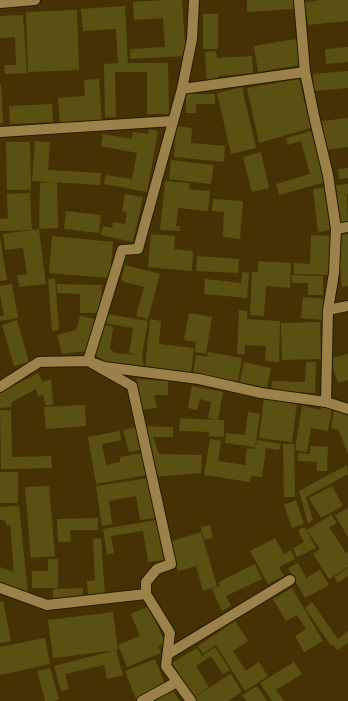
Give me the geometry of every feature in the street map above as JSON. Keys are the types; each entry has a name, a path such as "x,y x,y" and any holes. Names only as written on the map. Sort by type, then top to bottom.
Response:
{"street":[{"path":"0,3 35,0"},
{"path":"88,361 122,250 138,249 182,89 192,39 194,0"},
{"path":"299,0 305,72 328,174 336,229 334,273 328,310 326,402"},
{"path":"182,89 305,72"},
{"path":"0,132 173,120"},
{"path":"336,229 348,227"},
{"path":"328,310 348,306"},
{"path":"88,361 132,386 171,564 158,569 146,582 146,594 170,633 166,666 191,701"},
{"path":"0,387 39,362 88,361 104,367 199,379 262,393 326,402 348,409"},
{"path":"168,654 290,580"},
{"path":"0,588 47,605 146,594"},
{"path":"142,701 177,682"}],"building":[{"path":"182,0 186,56 130,59 130,49 165,47 163,18 134,20 133,2"},
{"path":"247,0 293,0 294,9 247,12"},
{"path":"322,0 348,0 348,21 308,25 305,2"},
{"path":"125,6 128,62 124,63 168,63 169,114 147,114 147,72 115,72 116,117 105,117 104,64 118,63 116,29 83,31 81,9"},
{"path":"77,10 79,70 28,72 26,12"},
{"path":"203,14 218,14 218,49 203,49"},
{"path":"23,15 27,73 5,74 4,65 16,65 15,37 0,38 0,16"},
{"path":"296,39 300,65 258,72 254,46"},
{"path":"348,47 348,62 326,64 325,49"},
{"path":"216,51 217,58 252,56 253,73 218,76 218,81 207,82 205,52"},
{"path":"348,71 348,88 314,91 313,74"},
{"path":"99,79 102,121 60,124 58,98 85,96 84,80"},
{"path":"299,79 311,128 259,143 247,88"},
{"path":"1,84 3,123 0,123"},
{"path":"242,87 256,148 231,154 217,93"},
{"path":"186,94 215,94 215,104 196,104 196,113 186,113"},
{"path":"52,104 53,122 10,124 9,106"},
{"path":"348,118 348,147 326,150 322,121"},
{"path":"176,126 192,128 191,143 225,146 224,162 174,157"},
{"path":"149,129 158,131 147,192 104,184 106,175 132,179 137,153 101,146 103,134 132,139 133,132 148,134"},
{"path":"311,131 326,182 279,195 276,184 310,174 301,141 288,145 286,138"},
{"path":"35,141 50,142 48,170 101,173 100,185 32,181"},
{"path":"6,142 30,142 31,190 7,190"},
{"path":"261,152 269,188 252,192 243,157"},
{"path":"171,160 214,165 211,184 169,179"},
{"path":"348,168 348,178 339,179 338,169"},
{"path":"165,181 190,183 189,189 210,191 208,211 178,208 176,226 180,226 180,231 160,230"},
{"path":"57,182 58,228 39,229 40,183"},
{"path":"348,184 348,224 340,225 336,185"},
{"path":"326,187 332,230 318,232 313,189"},
{"path":"30,193 32,230 0,231 0,219 8,218 7,194"},
{"path":"125,194 143,197 133,242 101,235 103,226 112,228 113,222 125,224 127,212 122,211"},
{"path":"213,199 243,201 240,239 223,237 224,212 212,211"},
{"path":"66,211 101,215 99,233 64,229"},
{"path":"39,229 46,284 19,287 17,275 27,274 23,248 5,250 3,234"},
{"path":"151,234 175,236 174,249 193,251 192,271 148,267"},
{"path":"348,234 348,286 342,287 337,235"},
{"path":"311,235 331,236 330,275 294,274 294,263 310,264"},
{"path":"52,236 113,242 110,278 49,273"},
{"path":"0,237 7,280 0,281"},
{"path":"197,256 239,259 238,273 196,271"},
{"path":"258,261 291,263 290,288 266,286 264,316 250,315 252,272 258,272"},
{"path":"125,265 160,274 148,319 136,316 144,287 121,281"},
{"path":"242,272 249,273 247,298 204,294 205,279 241,283"},
{"path":"292,275 323,276 323,295 308,295 308,283 292,283"},
{"path":"55,278 59,330 52,331 48,279"},
{"path":"12,284 18,318 0,321 0,316 4,316 0,286"},
{"path":"57,284 102,285 101,313 80,313 80,294 57,293"},
{"path":"303,297 324,299 322,320 301,318"},
{"path":"239,310 247,311 247,319 280,321 279,362 265,361 266,346 245,345 245,354 237,354"},
{"path":"189,313 212,317 206,354 195,352 196,342 184,340"},
{"path":"106,314 148,321 142,355 144,367 112,365 95,355 101,324 113,327 110,349 115,353 141,355 129,353 133,328 104,323"},
{"path":"80,316 95,319 86,351 62,354 57,335 76,330"},
{"path":"150,319 161,321 159,344 194,348 191,373 145,369"},
{"path":"17,320 29,362 14,366 2,325"},
{"path":"320,322 321,359 282,360 281,323"},
{"path":"208,352 242,358 238,381 193,374 196,355 207,357"},
{"path":"348,354 348,380 338,383 330,359"},
{"path":"244,362 271,368 267,388 240,382"},
{"path":"306,362 316,362 315,393 271,391 272,381 305,382"},
{"path":"38,373 43,382 51,379 53,404 46,406 43,395 38,396 36,389 12,402 11,407 0,408 0,393"},
{"path":"137,379 168,381 168,395 154,395 157,408 141,410"},
{"path":"192,386 223,392 218,420 224,420 224,437 209,436 209,432 179,431 180,418 216,420 208,418 211,402 200,399 197,410 188,408"},
{"path":"264,398 297,403 292,442 259,438"},
{"path":"85,405 86,426 46,429 44,407"},
{"path":"302,406 321,410 321,406 332,408 328,431 311,428 307,452 295,450"},
{"path":"0,410 11,410 12,457 51,456 52,468 1,469"},
{"path":"334,410 348,413 348,455 339,430 331,428"},
{"path":"248,412 260,414 255,447 225,443 226,433 245,435"},
{"path":"144,426 173,427 173,437 153,437 159,454 202,455 201,473 155,477"},
{"path":"136,427 141,450 129,452 123,430"},
{"path":"120,431 121,440 102,444 106,465 120,462 120,457 143,453 147,475 96,484 88,437"},
{"path":"210,439 221,441 218,461 245,465 247,448 255,449 257,440 281,444 279,450 266,448 262,477 251,476 250,482 204,475"},
{"path":"283,444 294,444 295,497 284,497"},
{"path":"310,446 328,447 327,471 317,471 317,462 298,461 298,453 310,454"},
{"path":"347,465 348,474 306,497 313,520 308,523 299,491"},
{"path":"0,472 18,472 18,503 0,503"},
{"path":"149,478 156,518 140,520 136,496 109,501 112,524 102,526 96,486"},
{"path":"49,486 55,556 31,558 25,487"},
{"path":"332,486 343,506 321,518 309,498"},
{"path":"296,500 304,524 292,528 284,505"},
{"path":"19,506 28,594 0,583 0,567 14,572 10,524 7,526 5,520 0,520 0,507"},
{"path":"348,508 348,537 335,515"},
{"path":"331,515 337,523 329,527 346,553 348,552 348,567 329,579 313,554 320,549 307,530"},
{"path":"98,518 98,530 70,530 71,542 58,542 57,519"},
{"path":"157,520 164,560 148,562 143,531 111,536 114,553 107,554 103,529"},
{"path":"210,525 213,538 204,540 201,527"},
{"path":"305,527 316,548 297,557 293,548 304,542 298,530"},
{"path":"201,532 217,586 203,591 196,566 178,571 169,542"},
{"path":"101,538 105,594 88,595 87,581 95,580 93,539"},
{"path":"275,538 284,554 291,550 295,559 279,567 284,576 268,584 250,551"},
{"path":"48,559 58,559 58,588 32,588 32,571 48,571"},
{"path":"298,563 306,578 320,570 329,585 305,598 288,568"},
{"path":"255,564 262,579 226,596 231,606 222,611 212,589 220,585 219,582"},
{"path":"348,568 348,576 338,583 334,577"},
{"path":"83,588 83,598 53,599 53,589"},
{"path":"292,588 323,641 304,652 295,636 306,629 297,615 286,621 273,599"},
{"path":"3,601 11,641 0,643 0,602"},
{"path":"312,602 338,639 348,631 348,643 338,650 333,645 331,646 305,608"},
{"path":"149,606 165,643 158,646 161,653 127,667 118,645 140,636 131,614"},
{"path":"113,612 118,650 53,658 48,620"},
{"path":"235,621 248,641 233,651 246,671 259,662 268,676 245,691 216,645 203,654 198,646"},
{"path":"45,638 50,664 0,675 0,647"},
{"path":"215,647 230,670 223,674 211,656 196,666 209,687 194,697 172,663 197,648 202,656"},
{"path":"116,650 123,675 107,679 104,665 65,674 69,689 61,691 54,666"},
{"path":"155,659 166,686 136,699 125,671"},
{"path":"294,662 302,674 276,690 284,701 272,701 260,683"},
{"path":"50,668 59,699 54,701 45,701 37,671"},
{"path":"231,674 242,692 228,701 195,701 193,698"},
{"path":"257,686 267,701 246,701 242,695"},
{"path":"172,690 180,701 153,701"}]}
